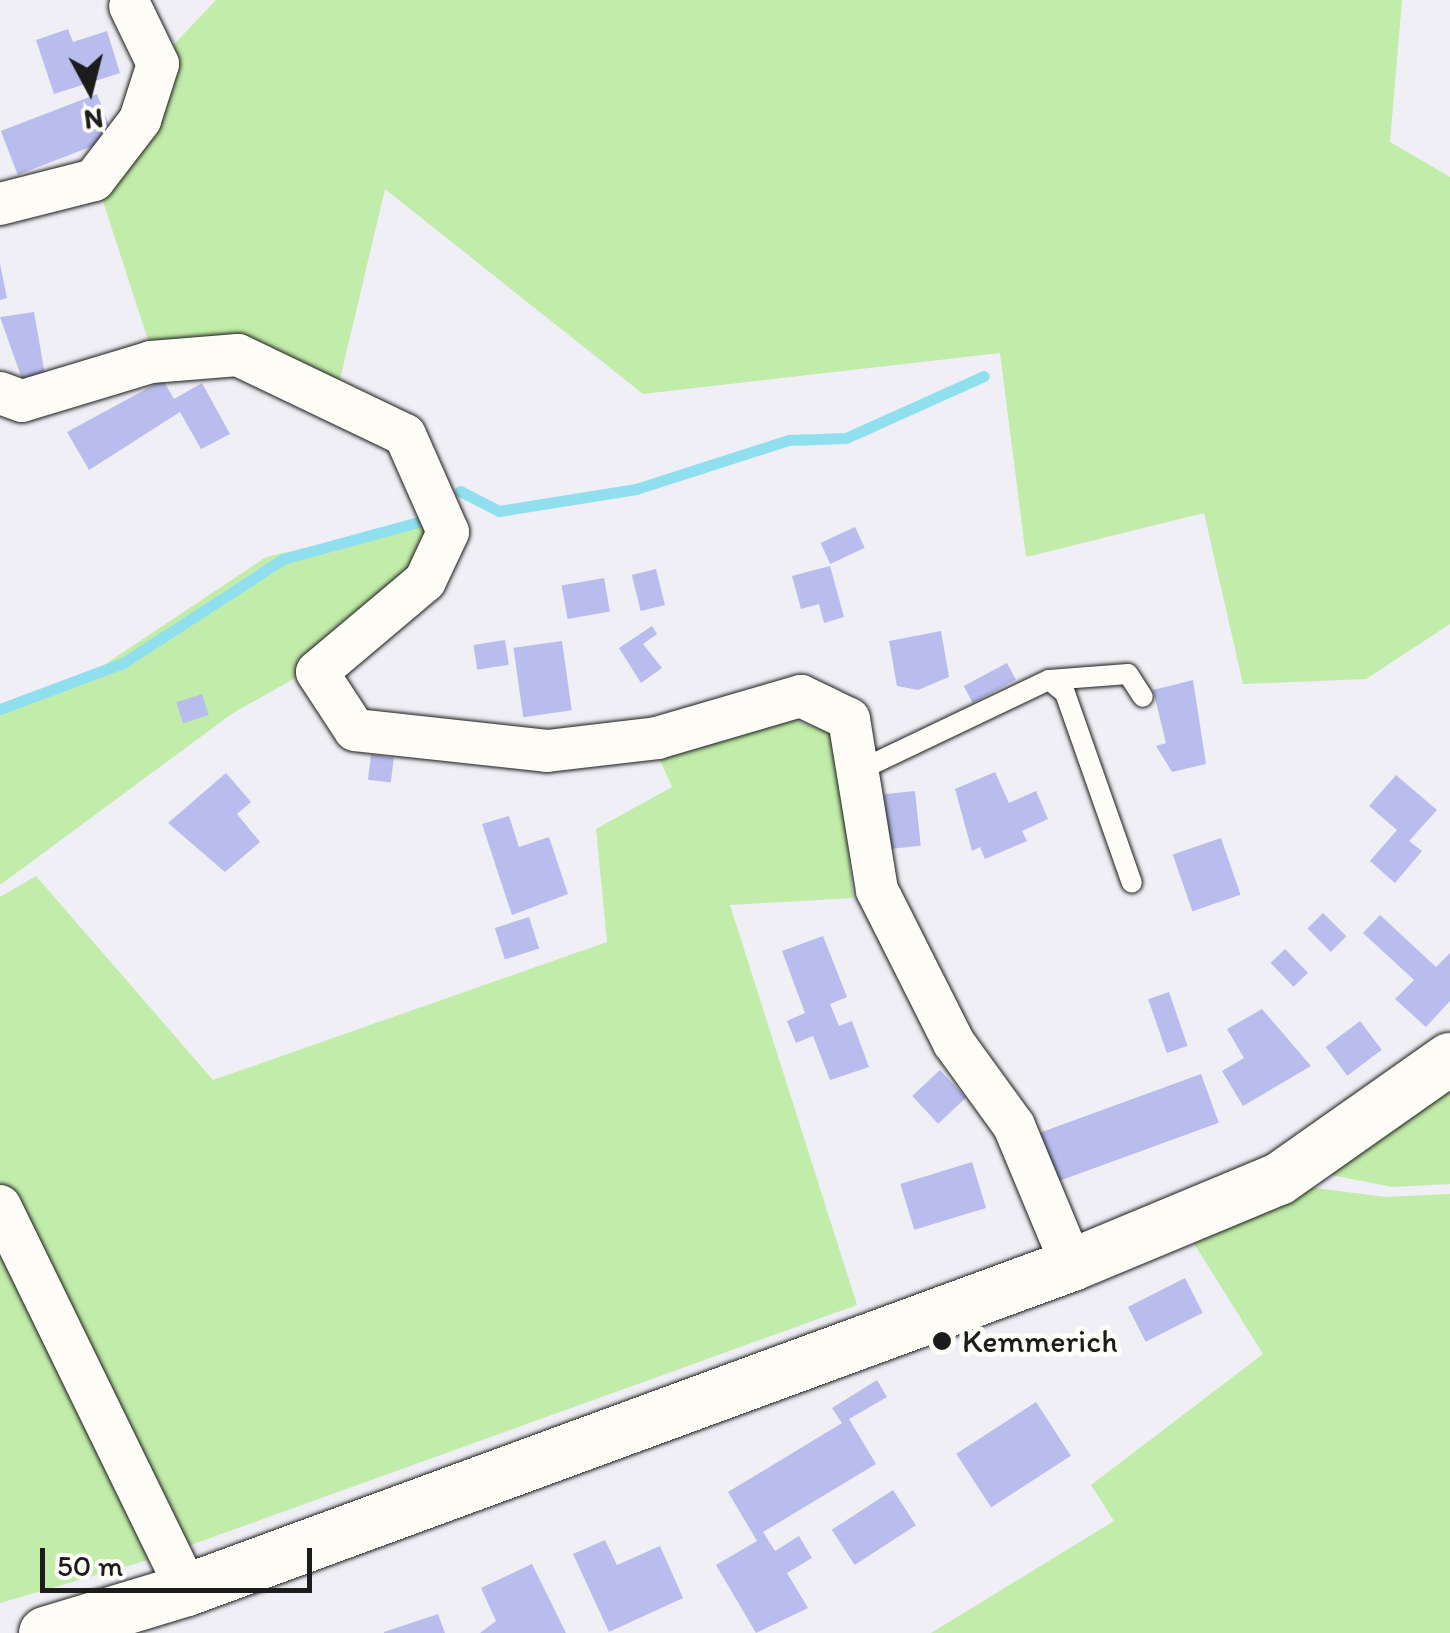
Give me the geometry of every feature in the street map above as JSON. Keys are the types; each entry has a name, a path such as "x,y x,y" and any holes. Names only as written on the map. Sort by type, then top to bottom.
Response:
{"street":[{"path":"0,204 94,180 140,120 158,64 130,6"},
{"path":"0,393 22,401 152,362 238,355 406,435 448,532 425,580 317,672 355,730 547,751 657,738 802,696 850,719 877,890 954,1043 1014,1126 1072,1265"},
{"path":"45,1633 187,1590 1072,1265 1295,1171 1450,1059"},
{"path":"0,1206 187,1590"}],"lane":[{"path":"860,770 1048,680 1128,674 1143,697"},
{"path":"1048,680 1065,693 1132,883"}],"green space":[{"path":"216,0 1402,0 1390,142 1450,177 1450,624 1366,679 1243,684 1204,513 1026,557 1000,353 643,394 385,189 337,392 149,343 98,186 162,57"},
{"path":"440,517 441,533 313,668 233,713 0,885 0,710 89,675 266,557"},
{"path":"781,715 838,736 853,898 730,905 857,1305 174,1551 0,1200 0,897 36,876 213,1080 607,942 596,829 672,787 659,758"},
{"path":"1450,1069 1450,1184 1392,1187 1306,1170"},
{"path":"1277,1183 1386,1197 1450,1194 1450,1633 931,1633 1114,1521 1091,1485 1263,1354 1185,1229"},
{"path":"0,1216 165,1555 0,1603"}],"building":[{"path":"68,29 73,42 107,31 120,73 54,94 36,40"},
{"path":"97,94 114,138 18,175 1,131"},
{"path":"0,264 7,298 0,300"},
{"path":"34,312 45,375 22,379 0,317"},
{"path":"163,380 174,399 202,383 230,434 201,449 180,412 89,470 67,432"},
{"path":"855,527 865,548 830,564 821,543"},
{"path":"830,566 844,617 824,623 819,604 801,609 792,576"},
{"path":"656,569 665,605 641,611 632,575"},
{"path":"604,578 610,611 568,619 562,585"},
{"path":"652,626 657,634 643,644 662,668 641,683 619,648"},
{"path":"941,631 949,677 918,690 897,686 889,641"},
{"path":"505,640 509,665 477,670 473,645"},
{"path":"562,641 572,710 523,717 513,648"},
{"path":"1007,663 1016,680 973,703 964,686"},
{"path":"1193,680 1206,764 1172,772 1156,746 1166,743 1153,690"},
{"path":"202,694 209,715 183,723 176,702"},
{"path":"371,755 394,758 391,783 368,780"},
{"path":"995,772 1009,803 1036,791 1048,819 1022,831 1027,841 985,859 980,847 972,851 955,789"},
{"path":"226,773 251,802 237,814 260,842 225,872 168,823"},
{"path":"1396,775 1437,810 1409,841 1422,851 1395,883 1370,861 1397,830 1369,806"},
{"path":"915,791 921,846 890,849 884,794"},
{"path":"509,816 519,847 549,837 568,894 512,915 482,824"},
{"path":"1221,838 1241,895 1192,911 1173,855"},
{"path":"1323,913 1346,936 1331,952 1307,929"},
{"path":"1380,915 1436,967 1450,953 1450,1001 1426,1027 1395,999 1414,980 1363,933"},
{"path":"529,917 539,948 505,960 495,928"},
{"path":"823,936 847,997 830,1004 839,1026 852,1021 869,1067 830,1080 813,1036 796,1043 787,1021 805,1013 782,951"},
{"path":"1285,949 1308,973 1294,987 1271,963"},
{"path":"1169,992 1188,1046 1167,1053 1148,999"},
{"path":"1262,1009 1311,1066 1243,1106 1222,1071 1244,1058 1227,1029"},
{"path":"1360,1021 1382,1050 1347,1076 1326,1047"},
{"path":"940,1070 966,1098 938,1124 912,1096"},
{"path":"1201,1074 1219,1123 1056,1182 1038,1133"},
{"path":"972,1162 986,1208 914,1230 900,1184"},
{"path":"1185,1278 1203,1313 1146,1342 1128,1307"},
{"path":"877,1380 887,1397 849,1419 876,1464 763,1532 775,1551 799,1536 812,1558 787,1573 808,1608 756,1633 716,1565 757,1541 728,1492 842,1423 832,1408"},
{"path":"1036,1402 1071,1456 991,1507 956,1454"},
{"path":"893,1490 916,1525 855,1565 832,1530"},
{"path":"605,1540 617,1565 660,1546 683,1598 609,1632 573,1554"},
{"path":"532,1564 566,1633 480,1633 496,1621 481,1588"},
{"path":"438,1614 445,1633 384,1633 384,1632"}],"waterway":[{"path":"460,491 499,511 636,489 789,440 846,438 984,376"},
{"path":"0,709 123,663 283,559 426,520"}],"place":[{"name":"Kemmerich","path":"942,1341"}]}
